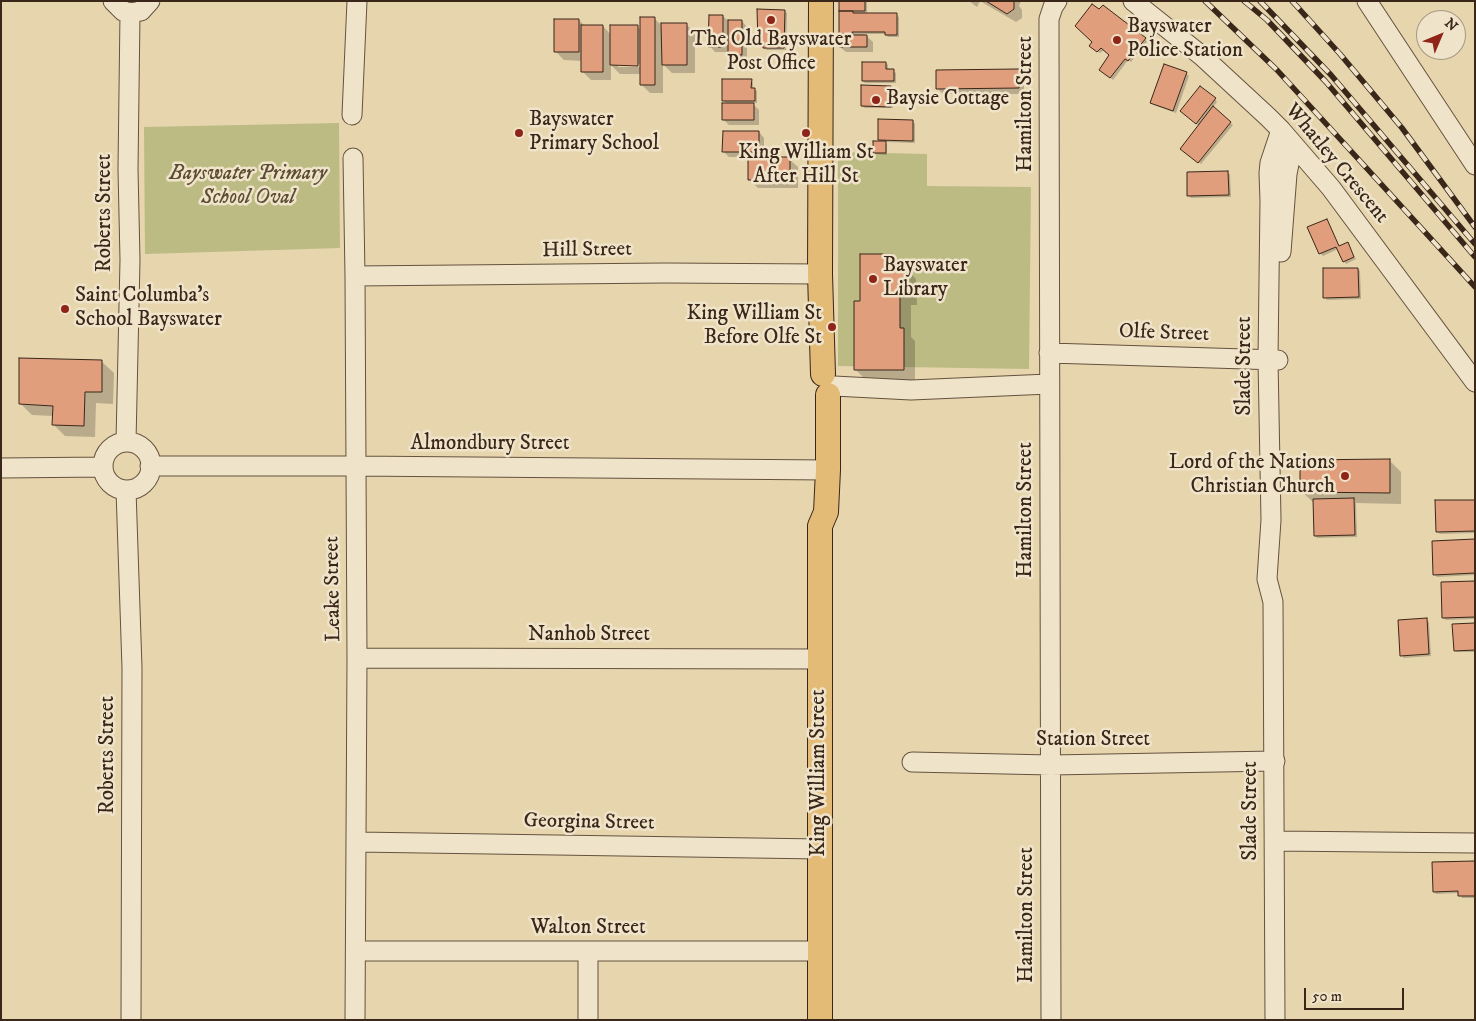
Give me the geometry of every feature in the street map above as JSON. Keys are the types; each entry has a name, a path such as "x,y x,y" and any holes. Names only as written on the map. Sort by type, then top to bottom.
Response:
{"main road":[{"name":"King William Street","path":"820,1020 820,526 826,512 821,470 825,387 820,274 821,1"}],"street":[{"path":"113,1 123,11 130,13 141,11 150,1"},
{"path":"352,115 357,1"},
{"name":"Hamilton Street","path":"1051,1020 1050,19 1053,7 1058,1"},
{"name":"Whatley Crescent","path":"1133,1 1202,56 1287,137 1331,188 1475,382"},
{"path":"1366,1 1475,165"},
{"name":"Roberts Street","path":"126,442 130,260 128,112 130,13"},
{"name":"Slade Street","path":"1275,1020 1275,761 1272,602 1278,580 1280,501 1273,360 1287,174 1287,137"},
{"name":"Leake Street","path":"353,158 357,658 355,1020"},
{"name":"Hill Street","path":"355,276 664,273 820,274"},
{"name":"Olfe Street","path":"1049,354 1273,360"},
{"path":"825,387 912,390 1049,384"},
{"path":"126,442 140,447 149,459 150,466 146,480 140,486 126,490 117,488 110,483 105,476 103,467 103,460 107,453 119,444 126,442"},
{"name":"Almondbury Street","path":"150,466 821,470"},
{"path":"1,468 103,467"},
{"name":"Roberts Street","path":"126,490 132,668 131,1020"},
{"name":"Nanhob Street","path":"357,658 820,659"},
{"name":"Station Street","path":"912,762 1051,765 1275,761"},
{"path":"1275,841 1475,843"},
{"name":"Georgina Street","path":"357,842 820,849"},
{"path":"588,951 588,1020"},
{"name":"Walton Street","path":"356,952 820,951"}],"green space":[{"name":"Bayswater Primary School Oval","path":"339,123 340,248 145,254 144,127"},
{"path":"838,152 927,154 927,186 1031,187 1029,369 838,366"}],"building":[{"path":"839,1 865,1 865,11 839,11"},
{"path":"986,1 1014,1 1014,9 1007,14"},
{"name":"Bayswater Police Station","path":"1092,4 1099,9 1103,5 1146,38 1128,61 1125,59 1110,78 1099,70 1109,55 1101,48 1097,52 1089,46 1092,42 1075,26"},
{"name":"The Old Bayswater Post Office","path":"757,9 785,10 784,48 763,48 763,45 758,45"},
{"path":"839,11 853,11 853,13 897,13 897,35 885,35 885,32 839,34"},
{"path":"709,15 723,15 723,47 708,47"},
{"path":"640,17 655,17 655,85 640,85"},
{"path":"554,19 579,19 579,52 554,52"},
{"path":"728,20 742,20 742,55 728,55"},
{"path":"661,23 687,23 687,65 662,65"},
{"path":"581,25 603,25 603,72 581,72"},
{"path":"610,25 638,25 638,66 610,65"},
{"path":"839,35 867,35 867,47 839,47"},
{"path":"862,62 886,62 886,69 894,69 894,81 862,81"},
{"path":"1164,64 1187,72 1173,111 1150,103"},
{"path":"1019,69 1019,88 936,89 936,70"},
{"path":"722,79 752,79 751,88 755,88 755,101 722,101"},
{"name":"Baysie Cottage","path":"861,85 891,86 891,107 861,106"},
{"path":"1200,86 1216,98 1196,124 1180,111"},
{"path":"722,103 754,103 754,120 722,120"},
{"path":"1213,106 1231,122 1198,163 1180,149"},
{"path":"878,119 913,120 913,141 878,140"},
{"path":"723,131 759,131 759,152 722,152"},
{"path":"873,141 886,141 886,153 873,153"},
{"path":"748,157 790,157 790,180 748,180"},
{"path":"1228,171 1229,195 1187,196 1187,172"},
{"path":"1327,219 1339,246 1348,242 1354,257 1343,262 1336,247 1319,254 1307,227"},
{"path":"860,254 893,254 894,266 905,266 905,293 900,293 900,328 904,328 904,370 854,370 854,301 860,301"},
{"path":"1323,268 1358,268 1359,297 1323,298"},
{"path":"19,358 102,360 102,392 85,392 84,426 52,425 53,406 19,404"},
{"name":"Lord of the Nations Christian Church","path":"1390,459 1390,493 1300,492 1300,460"},
{"path":"1354,498 1355,535 1314,536 1313,499"},
{"path":"1435,500 1475,500 1475,531 1436,532"},
{"path":"1475,539 1475,573 1433,575 1432,541"},
{"path":"1475,581 1475,617 1442,618 1441,582"},
{"path":"1427,618 1429,654 1400,656 1398,620"},
{"path":"1475,623 1475,650 1454,651 1452,624"},
{"path":"1475,861 1475,896 1458,896 1458,891 1433,892 1432,862"}],"railway":[{"path":"1205,1 1277,70 1475,287"},
{"path":"1244,1 1267,20 1326,82 1475,257"},
{"path":"1260,1 1331,75 1475,244"},
{"path":"1292,1 1340,54 1402,128 1475,227"}],"place":[{"name":"The Old Bayswater Post Office","path":"771,20"},
{"name":"Bayswater Police Station","path":"1117,40"},
{"name":"Baysie Cottage","path":"876,100"},
{"name":"Bayswater Primary School","path":"519,133"},
{"name":"King William St After Hill St","path":"806,133"},
{"name":"Bayswater Library","path":"873,279"},
{"name":"Saint Columba's School Bayswater","path":"65,309"},
{"name":"King William St Before Olfe St","path":"832,327"},
{"name":"Lord of the Nations Christian Church","path":"1345,476"}]}
